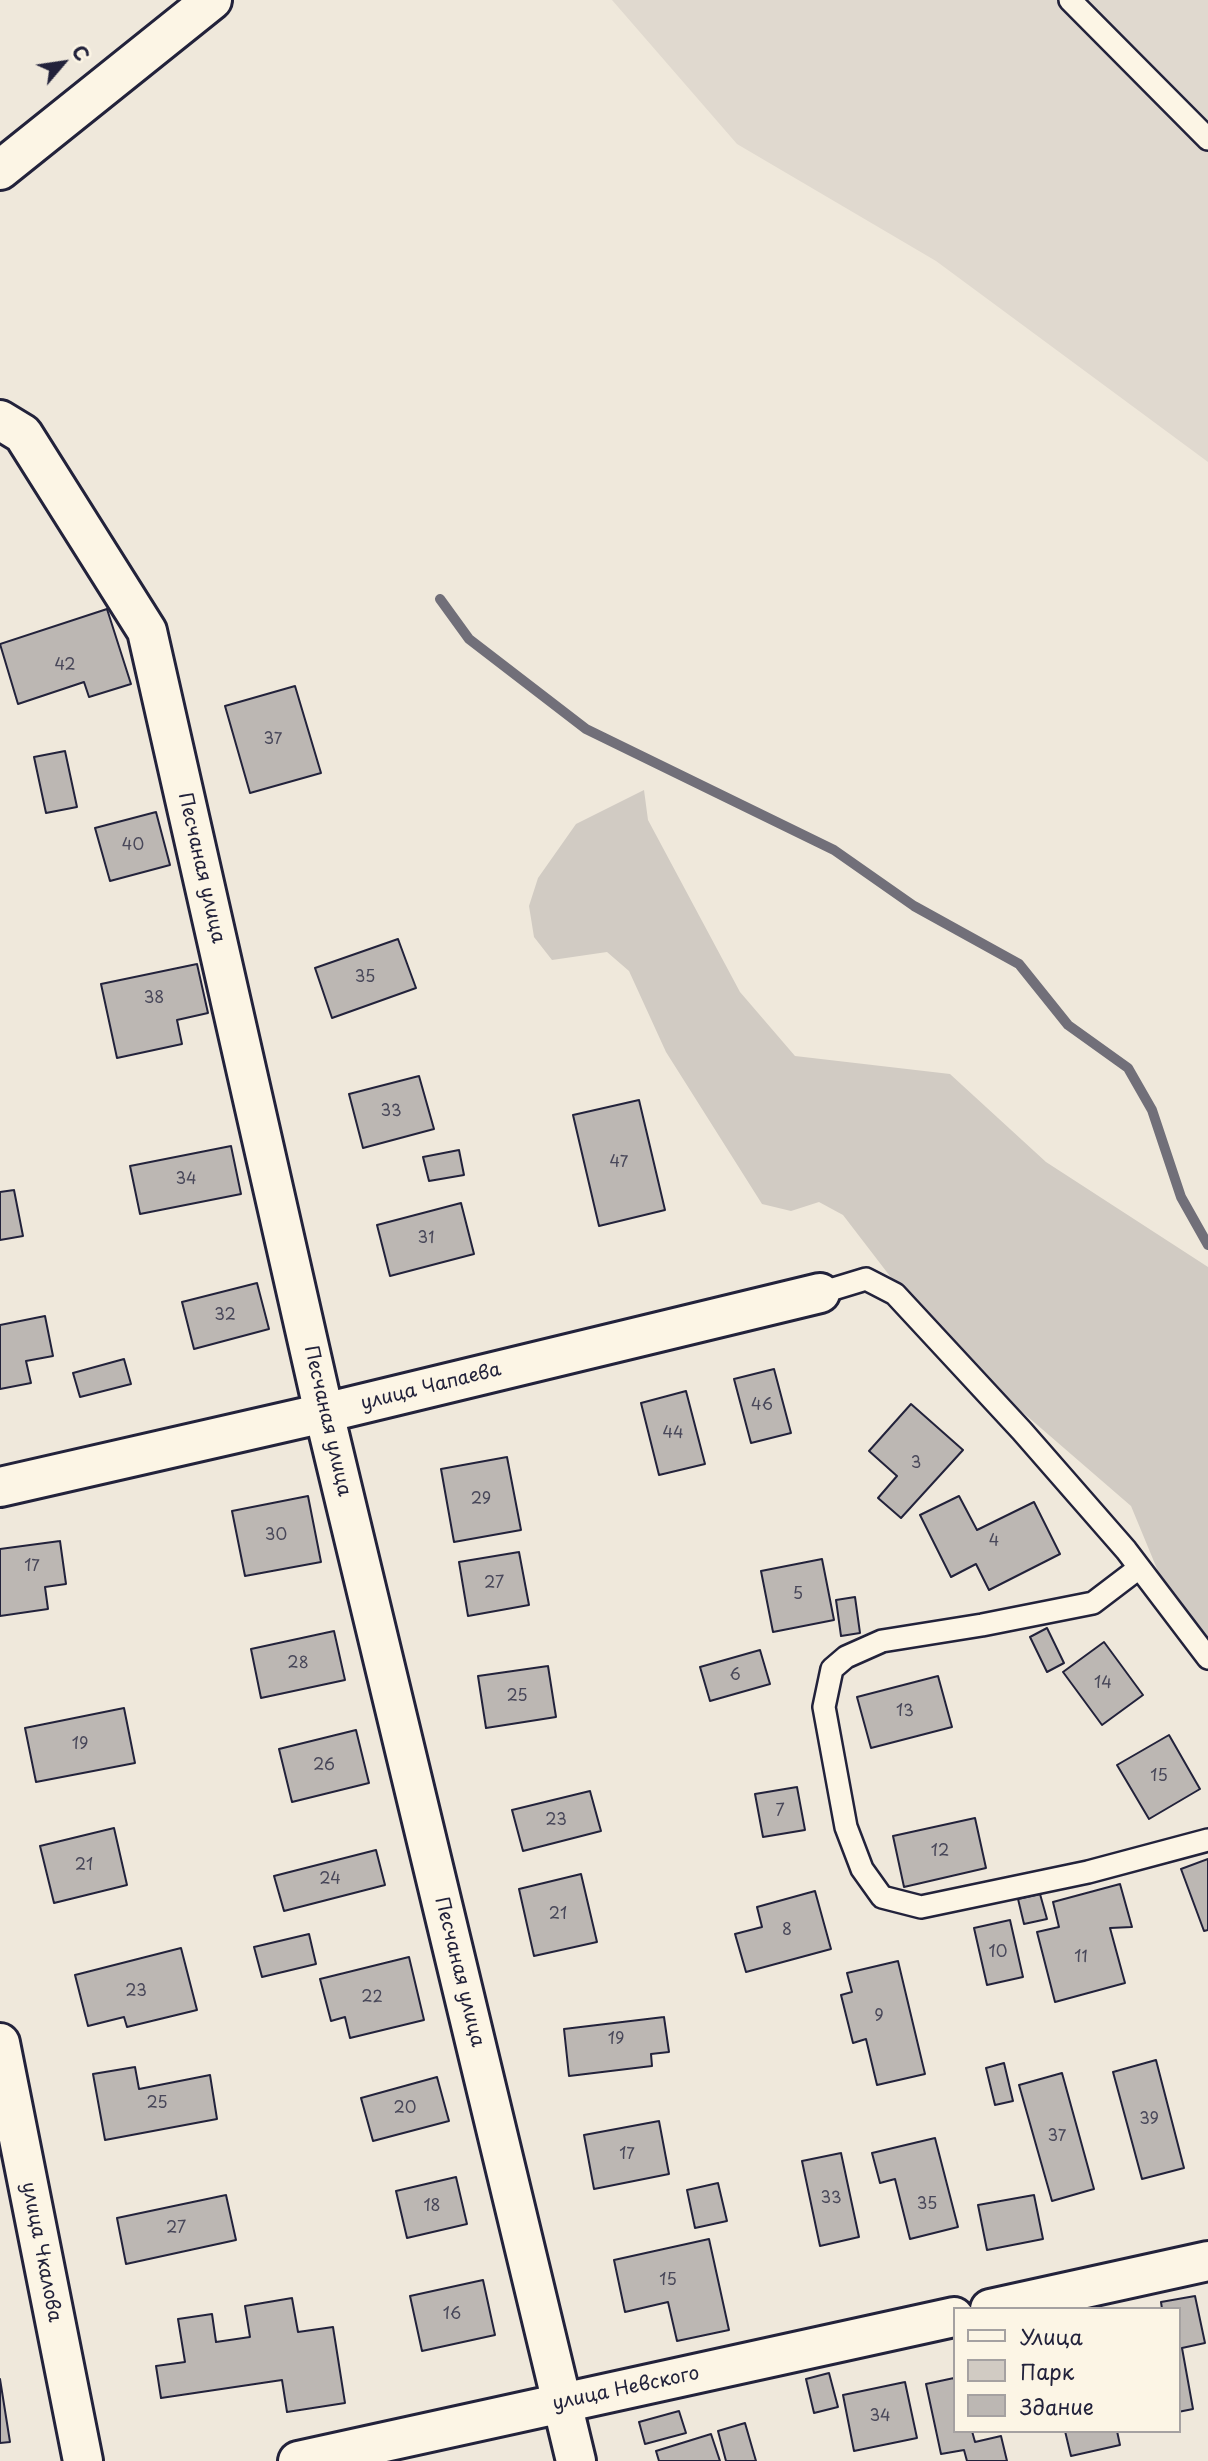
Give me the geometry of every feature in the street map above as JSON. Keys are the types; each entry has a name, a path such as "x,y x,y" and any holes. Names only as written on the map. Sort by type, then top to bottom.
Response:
{"street":[{"path":"0,170 212,0"},
{"name":"Песчаная улица","path":"0,420 23,434 147,631 324,1413 576,2461"},
{"name":"улица Чапаева","path":"0,1487 324,1413 820,1293"},
{"name":"улица Чкалова","path":"0,2043 83,2461"},
{"path":"999,2307 1208,2261"},
{"name":"улица Невского","path":"298,2461 953,2317"}],"lane":[{"path":"1070,0 1208,139"},
{"path":"820,1293 866,1279 895,1294 1022,1432 1139,1568 1208,1658"},
{"path":"1139,1568 1093,1603 882,1641 846,1657 832,1669 824,1707 846,1827 862,1869 882,1897 921,1907 1088,1872 1208,1840"}],"shaded area":[{"path":"612,0 1208,0 1208,462 936,261 737,144"}],"green space":[{"path":"644,790 648,820 740,992 795,1056 950,1074 1046,1162 1208,1267 1208,1672 1179,1622 1131,1506 939,1340 843,1215 819,1202 791,1211 762,1204 666,1052 629,971 607,952 552,960 534,937 529,906 538,878 576,824"}],"building":[{"path":"107,609 131,684 89,697 84,682 18,704 0,644"},
{"path":"295,686 321,773 250,793 225,706"},
{"path":"65,751 77,807 46,813 34,757"},
{"path":"156,812 170,865 110,881 95,828"},
{"path":"398,939 416,988 332,1018 315,968"},
{"path":"197,964 208,1013 177,1020 182,1044 117,1058 101,984"},
{"path":"419,1076 434,1129 363,1148 349,1094"},
{"path":"639,1100 665,1210 599,1226 573,1115"},
{"path":"231,1146 241,1194 140,1214 130,1166"},
{"path":"459,1150 464,1175 429,1181 423,1157"},
{"path":"14,1190 23,1236 0,1240 0,1192"},
{"path":"461,1203 474,1254 390,1276 377,1225"},
{"path":"257,1283 269,1329 194,1349 182,1302"},
{"path":"45,1316 53,1356 26,1361 31,1383 0,1389 0,1325"},
{"path":"124,1359 131,1384 80,1397 73,1373"},
{"path":"774,1369 791,1433 751,1443 734,1379"},
{"path":"686,1391 705,1464 659,1475 641,1403"},
{"path":"911,1404 963,1450 901,1518 878,1498 897,1476 869,1451"},
{"path":"507,1457 521,1530 454,1542 441,1469"},
{"path":"308,1496 321,1562 245,1576 232,1511"},
{"path":"959,1496 977,1530 1034,1502 1060,1554 989,1590 976,1564 951,1577 920,1515"},
{"path":"60,1541 66,1584 45,1587 48,1609 0,1616 0,1549"},
{"path":"519,1552 529,1605 468,1616 459,1562"},
{"path":"822,1559 834,1620 773,1632 761,1571"},
{"path":"855,1597 860,1633 841,1636 836,1600"},
{"path":"1047,1628 1064,1663 1047,1672 1030,1637"},
{"path":"334,1631 345,1680 261,1698 251,1649"},
{"path":"1104,1642 1143,1695 1102,1725 1063,1672"},
{"path":"760,1650 770,1684 710,1701 700,1667"},
{"path":"548,1666 556,1717 486,1728 478,1676"},
{"path":"938,1676 952,1727 871,1748 857,1697"},
{"path":"124,1708 135,1763 36,1782 25,1728"},
{"path":"356,1730 369,1783 292,1802 279,1749"},
{"path":"1169,1735 1200,1789 1149,1819 1117,1765"},
{"path":"797,1787 805,1830 763,1837 755,1794"},
{"path":"590,1791 601,1831 523,1851 512,1810"},
{"path":"975,1818 986,1868 904,1887 893,1836"},
{"path":"114,1828 127,1885 54,1903 40,1846"},
{"path":"376,1850 385,1885 284,1911 274,1876"},
{"path":"1208,1859 1208,1930 1204,1931 1181,1869"},
{"path":"581,1874 597,1942 534,1956 519,1889"},
{"path":"1120,1884 1132,1927 1110,1928 1125,1983 1055,2002 1037,1932 1059,1927 1053,1902"},
{"path":"815,1891 831,1949 746,1972 735,1934 762,1927 757,1907"},
{"path":"1040,1894 1047,1919 1024,1924 1018,1899"},
{"path":"1010,1920 1023,1977 987,1985 974,1928"},
{"path":"309,1934 316,1964 262,1977 254,1947"},
{"path":"181,1948 197,2010 127,2027 124,2017 88,2026 75,1975"},
{"path":"409,1957 424,2020 350,2038 345,2017 331,2021 320,1979"},
{"path":"898,1961 925,2074 877,2085 866,2039 853,2043 841,1995 852,1992 847,1973"},
{"path":"664,2017 669,2052 651,2054 652,2066 569,2076 564,2029"},
{"path":"1156,2060 1184,2168 1142,2179 1113,2072"},
{"path":"1004,2063 1013,2101 995,2105 986,2068"},
{"path":"135,2067 139,2089 210,2075 217,2119 105,2140 93,2074"},
{"path":"1062,2073 1094,2189 1052,2201 1019,2085"},
{"path":"437,2077 449,2121 373,2141 361,2098"},
{"path":"659,2121 669,2174 594,2189 584,2135"},
{"path":"935,2138 958,2227 910,2239 895,2179 880,2183 872,2153"},
{"path":"841,2153 859,2237 820,2246 802,2161"},
{"path":"456,2177 467,2224 407,2238 396,2191"},
{"path":"718,2183 727,2221 695,2228 687,2190"},
{"path":"226,2195 236,2240 126,2264 117,2218"},
{"path":"1034,2195 1043,2239 987,2250 978,2205"},
{"path":"709,2239 729,2330 677,2341 668,2302 625,2312 614,2260"},
{"path":"483,2280 495,2335 422,2351 410,2296"},
{"path":"1195,2296 1205,2343 1182,2348 1193,2409 1180,2412 1180,2307 1162,2307 1161,2302"},
{"path":"292,2298 298,2332 333,2327 345,2403 287,2412 282,2380 161,2398 156,2366 185,2362 178,2319 212,2314 216,2342 250,2337 245,2306"},
{"path":"829,2373 838,2407 814,2413 806,2379"},
{"path":"953,2378 953,2433 973,2433 975,2442 1001,2436 1007,2461 967,2461 964,2450 941,2454 926,2384"},
{"path":"0,2379 10,2442 0,2443"},
{"path":"905,2382 917,2438 854,2451 843,2395"},
{"path":"679,2411 686,2433 645,2444 639,2422"},
{"path":"745,2423 756,2461 726,2461 718,2431"},
{"path":"1065,2433 1117,2433 1120,2445 1071,2456"},
{"path":"711,2434 720,2461 659,2461 656,2451"}],"waterway":[{"path":"440,599 469,639 586,729 834,850 914,906 1019,964 1068,1025 1128,1068 1152,1110 1181,1197 1208,1245"}]}
